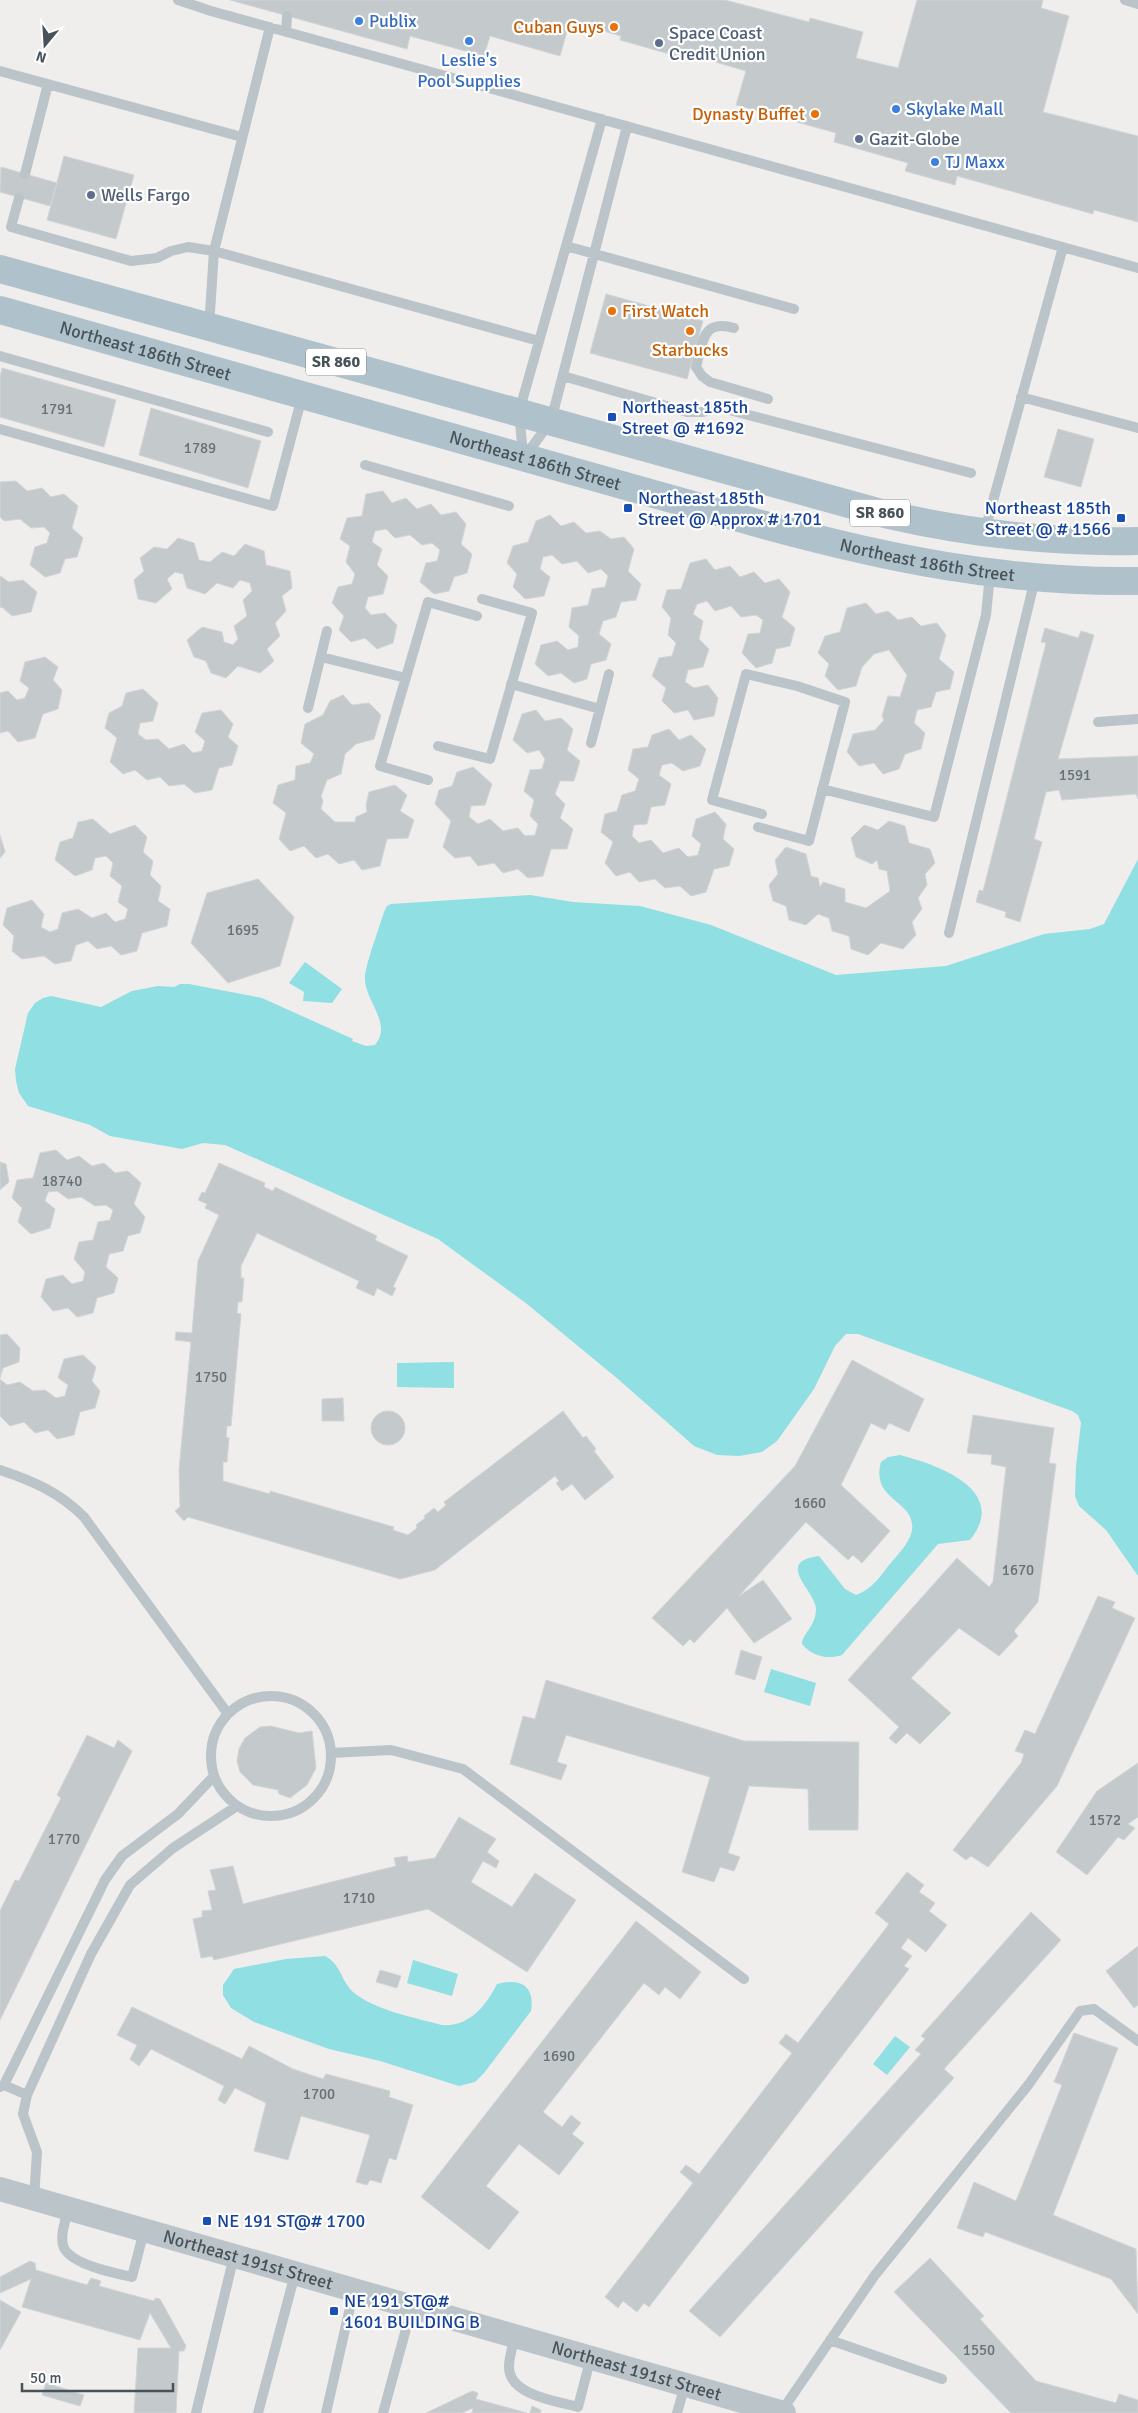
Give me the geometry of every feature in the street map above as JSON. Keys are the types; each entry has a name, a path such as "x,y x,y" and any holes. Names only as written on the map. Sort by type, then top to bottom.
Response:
{"main road":[{"name":"Northeast 186th Street","path":"0,269 852,506 917,522 985,532 1066,540 1138,541"},
{"name":"Northeast 186th Street","path":"0,310 797,534 927,564 990,574 1035,579 1138,581"},
{"path":"927,564 968,550 985,532"},
{"path":"990,574 1021,555 1066,540"}],"street":[{"name":"Northeast 191st Street","path":"0,2189 685,2384 742,2407 783,2412"}],"lane":[{"path":"178,0 270,28 1138,268"},
{"path":"211,11 215,0"},
{"path":"1125,0 1138,4"},
{"path":"286,32 288,16"},
{"path":"209,328 214,251 270,28"},
{"path":"2,74 48,84 242,137"},
{"path":"25,174 48,84"},
{"path":"524,458 519,412 602,119"},
{"path":"524,458 551,421 627,126"},
{"path":"19,198 11,227 131,261 157,258 172,251 188,247 214,251 539,341"},
{"path":"566,246 794,309"},
{"path":"985,532 1063,247"},
{"path":"734,328 720,324 711,328 706,334 696,367 702,376 710,382 768,399"},
{"path":"0,356 268,432"},
{"path":"563,376 688,412 703,412 718,406 971,473"},
{"path":"0,429 273,506 302,396"},
{"path":"1021,397 1138,428"},
{"path":"364,465 509,506"},
{"path":"822,789 934,817 986,615 990,574"},
{"path":"949,934 1035,579"},
{"path":"438,746 490,759 532,613 482,598"},
{"path":"428,780 380,766 428,602 477,616"},
{"path":"308,708 327,631"},
{"path":"321,657 406,678"},
{"path":"591,743 609,674"},
{"path":"758,826 809,841 845,702 796,686 746,674 712,800 762,814"},
{"path":"512,684 600,709"},
{"path":"1098,722 1138,718"},
{"path":"0,1470 43,1486 66,1499 84,1517 228,1714"},
{"path":"271,1696 290,1699 309,1708 323,1724 331,1744 331,1753 332,1764 326,1784 313,1801 295,1812 275,1817 254,1814 237,1806 223,1793 214,1776 210,1757 213,1738 222,1721 235,1707 252,1698 271,1696"},
{"path":"331,1753 391,1750 463,1770 744,1978"},
{"path":"27,2095 2,2086 86,1914 105,1880 122,1856 178,1814 214,1776"},
{"path":"34,2199 37,2152 23,2114 27,2095 91,1954 130,1885 173,1848 237,1806"},
{"path":"783,2412 874,2275 1029,2084 1080,2011 1094,2009 1138,2042"},
{"path":"68,2209 62,2236 64,2248 75,2259 102,2270 132,2278 144,2230"},
{"path":"196,2413 234,2256"},
{"path":"258,2413 295,2274"},
{"path":"326,2413 354,2290"},
{"path":"383,2413 412,2307"},
{"path":"515,2336 509,2367 511,2377 521,2389 548,2399 578,2407 591,2358"},
{"path":"830,2340 942,2379"},
{"path":"677,2413 685,2384"}],"water":[{"path":"1138,859 1138,1576 1106,1530 1079,1506 1075,1496 1081,1423 1078,1415 1072,1411 858,1334 846,1334 835,1346 814,1389 777,1441 762,1452 739,1456 717,1455 694,1446 618,1379 527,1304 438,1239 225,1145 203,1143 182,1149 110,1136 90,1125 28,1106 19,1093 16,1081 15,1069 28,1013 35,1003 51,996 101,1007 132,991 158,986 174,987 180,984 189,984 262,998 353,1039 352,1041 366,1046 375,1045 380,1037 380,1021 366,987 365,974 384,912 387,906 391,904 530,895 573,902 640,906 711,925 836,975 946,966 1044,934 1090,929 1104,924"},
{"path":"305,962 342,989 332,1003 303,1001 304,992 289,983"},
{"path":"454,1362 454,1388 397,1387 397,1363"},
{"path":"900,1455 933,1465 964,1482 975,1494 981,1507 980,1522 970,1540 938,1544 842,1655 825,1657 815,1654 802,1644 814,1620 816,1609 800,1578 799,1564 806,1559 819,1556 845,1589 856,1595 874,1583 906,1544 911,1535 911,1520 907,1512 887,1493 879,1475 881,1462 888,1457"},
{"path":"771,1669 816,1683 810,1706 764,1692"},
{"path":"325,1956 338,1968 353,1992 372,2004 408,2016 442,2025 460,2023 476,2014 488,2000 497,1984 505,1982 519,1983 528,1989 532,2002 531,2011 484,2073 475,2082 459,2086 380,2061 329,2049 254,2022 231,2008 223,1995 223,1985 234,1969 286,1959"},
{"path":"413,1960 458,1974 452,1996 407,1983"},
{"path":"895,2036 910,2047 887,2075 873,2064"}],"building":[{"name":"Skylake Mall","path":"230,0 725,0 809,22 810,18 863,32 856,58 898,68 917,0 1043,0 1041,8 1069,16 1043,112 1138,136 1138,222 1094,210 1093,214 957,176 955,185 905,171 908,163 834,142 836,133 736,105 746,71 695,56 694,61 620,40 621,36 570,21 560,56 490,36 484,56 410,36 407,49"},
{"name":"Wells Fargo","path":"64,156 134,175 116,239 47,220"},
{"path":"1,167 57,183 50,206 0,192"},
{"path":"606,294 703,321 687,379 590,353"},
{"path":"2,368 116,400 104,447 0,417 0,377"},
{"path":"151,408 261,441 248,488 139,455"},
{"path":"1058,429 1094,439 1081,487 1044,477"},
{"path":"16,481 27,491 42,488 51,497 64,494 78,506 72,528 83,538 77,557 65,559 60,573 45,577 30,565 35,547 47,543 50,533 44,527 31,528 20,519 4,521 0,517 0,482"},
{"path":"383,491 392,503 406,498 417,509 431,504 441,515 456,512 466,524 461,544 472,554 467,573 454,577 449,591 434,594 420,582 426,563 437,561 440,550 432,543 422,545 410,535 395,538 386,529 375,531 372,542 382,549 377,565 388,576 383,594 368,597 365,608 371,615 385,613 397,625 393,643 377,649 365,638 351,642 339,630 344,616 332,603 338,587 352,584 355,574 346,562 350,546 340,539 347,518 362,516 366,494"},
{"path":"550,515 561,526 574,522 586,533 600,531 611,539 624,537 634,549 628,571 641,584 636,600 621,602 616,617 603,621 599,634 611,644 606,660 591,664 587,679 574,683 561,673 548,676 535,664 541,645 557,641 568,650 578,647 579,636 569,627 572,608 588,605 592,589 605,587 608,576 601,569 588,573 577,561 562,564 552,555 543,557 540,569 550,577 544,596 525,599 513,587 517,574 507,563 513,546 528,542 536,521"},
{"path":"178,538 194,543 199,560 210,562 222,552 234,556 245,544 264,551 266,565 290,571 292,588 282,596 286,611 275,623 280,636 267,649 274,661 260,673 238,666 226,678 211,673 206,661 194,657 187,640 202,627 222,632 224,642 233,645 238,639 234,626 247,616 243,600 252,591 250,583 240,580 233,588 217,583 205,594 187,588 183,574 175,572 167,579 172,589 156,603 138,599 134,580 144,571 140,558 154,547 167,549"},
{"path":"706,559 715,570 730,566 740,577 754,572 765,583 779,579 790,592 782,617 795,628 790,646 776,649 772,663 756,668 742,653 748,634 760,633 763,620 756,615 741,617 731,606 715,611 707,601 697,604 693,614 703,621 699,639 709,649 703,667 688,670 685,682 694,688 708,685 718,698 714,716 694,720 688,710 674,713 662,701 666,688 652,676 659,658 672,656 676,643 668,635 671,618 662,607 667,590 681,589 690,563"},
{"path":"0,576 9,582 23,580 37,592 31,612 12,616 2,607 0,608"},
{"path":"866,603 876,614 888,611 898,620 912,617 921,626 937,623 946,635 939,659 954,672 950,689 936,692 931,707 917,710 914,723 925,733 921,749 905,754 899,769 883,774 874,763 859,766 847,752 853,734 875,730 884,720 882,716 888,696 900,697 907,675 889,650 874,654 862,667 856,686 838,690 825,676 829,664 818,653 825,636 840,632 847,608"},
{"path":"1045,628 1078,638 1081,631 1094,635 1058,759 1138,756 1138,799 1136,794 1062,800 1059,790 1046,792 1034,839 1042,842 1020,922 1005,917 1006,912 976,902 979,890 983,891 1046,643 1041,642"},
{"path":"45,657 58,667 53,680 62,690 58,709 43,714 35,738 18,742 8,731 0,733 0,693 8,691 17,700 25,698 29,688 20,681 25,662"},
{"path":"143,689 158,703 153,721 140,723 138,734 146,740 158,739 169,749 184,744 193,753 202,751 205,741 195,732 202,713 221,710 233,724 228,737 238,746 232,765 219,768 212,790 195,793 184,784 169,786 160,777 147,780 135,770 123,774 110,762 117,738 105,728 109,713 122,706 126,693"},
{"path":"343,695 352,705 369,703 381,715 374,739 356,744 345,754 341,774 327,780 321,796 323,801 321,809 335,822 355,822 356,817 367,812 366,805 369,792 395,785 407,795 400,811 414,820 408,838 387,839 380,866 362,870 354,860 339,864 328,854 316,858 304,846 290,851 279,839 286,813 273,803 278,785 295,780 296,766 310,763 314,754 301,743 305,724 323,715 330,701"},
{"path":"536,710 545,721 561,718 573,729 567,750 580,761 574,781 560,781 555,794 565,804 560,818 573,829 567,849 551,849 543,876 528,878 518,869 503,873 494,863 478,866 470,856 455,858 443,847 451,821 435,804 439,790 452,786 457,772 473,767 492,784 485,805 471,806 469,817 478,824 490,819 503,831 518,828 525,836 535,835 538,824 530,816 534,800 524,791 530,770 542,769 545,759 539,750 527,753 513,740 522,714"},
{"path":"669,729 679,740 691,735 706,749 700,766 683,771 672,763 662,765 659,775 671,784 665,805 651,807 647,824 634,825 632,836 639,843 651,840 663,853 679,848 688,857 698,855 701,844 692,836 696,819 715,812 726,824 723,839 734,849 729,866 714,869 706,892 691,896 680,886 665,888 655,879 639,882 630,872 616,876 605,863 613,842 601,832 605,814 617,811 622,795 635,791 639,779 628,770 633,749 648,747 652,735"},
{"path":"93,819 110,834 135,825 147,837 143,852 153,861 150,875 161,886 158,901 170,909 167,926 142,933 137,951 121,955 111,946 97,949 88,941 76,945 71,961 55,964 44,956 22,959 12,951 14,936 3,925 7,908 32,900 44,914 41,927 50,932 58,929 62,913 78,909 92,918 106,913 115,922 125,919 128,909 118,902 122,886 110,876 113,863 106,856 95,858 92,870 75,876 55,860 60,842 73,838 78,822"},
{"path":"889,821 905,826 909,843 930,849 935,863 925,874 927,885 918,898 922,909 912,922 916,935 903,949 881,943 868,955 851,949 849,936 832,931 829,918 818,914 806,925 789,920 786,906 773,901 769,885 778,874 775,860 786,847 806,854 811,876 818,878 820,887 823,882 845,889 845,902 866,908 890,891 887,871 879,869 877,860 872,864 856,857 851,838 864,825 878,830"},
{"path":"0,835 5,852 0,858"},
{"path":"258,879 294,917 280,966 228,983 191,943 207,893"},
{"path":"56,1150 67,1160 79,1156 92,1166 104,1163 115,1173 128,1171 141,1183 134,1204 145,1217 140,1233 128,1236 123,1251 109,1254 106,1267 118,1278 114,1293 97,1298 93,1313 77,1317 68,1308 53,1311 41,1297 46,1279 63,1275 72,1284 83,1281 85,1272 74,1259 79,1242 93,1240 98,1222 110,1220 113,1210 106,1205 95,1206 81,1197 68,1199 57,1191 48,1192 45,1201 55,1209 50,1228 31,1234 18,1222 22,1208 12,1198 17,1180 33,1178 40,1153"},
{"path":"0,1162 6,1164 9,1182 0,1190"},
{"path":"219,1163 265,1183 264,1187 273,1191 275,1187 377,1236 375,1240 408,1256 393,1287 396,1288 392,1296 377,1288 374,1296 356,1288 359,1281 257,1233 241,1266 241,1278 244,1278 242,1302 238,1302 237,1313 241,1314 231,1426 227,1426 226,1437 229,1438 227,1462 223,1462 223,1481 270,1494 270,1491 394,1527 393,1530 408,1535 417,1528 416,1525 425,1518 424,1516 434,1508 438,1512 446,1505 444,1502 563,1411 583,1438 586,1436 596,1449 594,1451 614,1477 585,1500 572,1484 562,1491 556,1483 559,1481 555,1476 435,1570 400,1579 188,1517 184,1521 175,1511 180,1507 179,1470 191,1342 175,1340 176,1332 192,1333 198,1261 219,1215 205,1208 207,1204 198,1200 202,1192 205,1193"},
{"path":"7,1334 20,1348 19,1362 3,1368 0,1378 0,1335"},
{"path":"83,1355 96,1367 92,1381 100,1391 95,1408 80,1412 74,1435 57,1439 48,1430 35,1433 24,1422 10,1426 0,1416 0,1379 7,1385 20,1382 33,1391 45,1390 56,1398 65,1396 68,1385 58,1378 64,1359"},
{"path":"852,1360 924,1399 909,1432 889,1423 885,1430 871,1423 841,1485 890,1531 862,1563 853,1555 848,1560 806,1522 739,1596 763,1580 792,1619 754,1643 727,1608 694,1643 690,1639 683,1646 652,1618 795,1466"},
{"path":"343,1398 344,1421 322,1421 322,1399"},
{"path":"388,1411 400,1416 405,1428 400,1440 388,1445 376,1440 371,1428 376,1416"},
{"path":"973,1415 1054,1428 1049,1463 1056,1464 1038,1602 1014,1631 1018,1636 999,1656 959,1628 911,1678 951,1713 920,1744 907,1733 896,1744 889,1738 899,1727 848,1680 957,1558 989,1587 993,1582 1006,1467 991,1464 992,1455 967,1453"},
{"path":"1098,1596 1115,1602 1112,1608 1135,1618 1057,1786 988,1867 971,1856 966,1860 953,1850 1021,1763 1024,1754 1015,1751 1025,1730 1035,1734"},
{"path":"741,1650 762,1657 755,1680 735,1674"},
{"path":"546,1680 744,1741 859,1742 858,1830 809,1830 808,1789 749,1786 728,1853 740,1857 734,1871 720,1867 714,1882 682,1872 710,1777 566,1735 557,1762 567,1765 561,1780 510,1764 523,1716 535,1719"},
{"path":"271,1726 299,1733 312,1731 316,1768 307,1785 290,1798 279,1794 278,1790 253,1785 240,1772 237,1761 239,1749 245,1738 260,1727"},
{"path":"87,1735 114,1748 118,1740 132,1751 0,2020 0,1911 15,1880 19,1881 61,1798 57,1795"},
{"path":"1138,1763 1138,1817 1128,1824 1135,1828 1124,1840 1118,1837 1087,1875 1056,1852 1097,1791"},
{"path":"459,1817 496,1839 487,1852 499,1861 496,1868 483,1861 471,1882 512,1907 535,1873 576,1900 527,1972 428,1909 214,1960 212,1956 201,1958 193,1919 202,1917 202,1911 212,1910 208,1891 216,1890 210,1870 233,1866 243,1904 396,1866 394,1858 407,1856 408,1862 435,1858"},
{"path":"907,1872 924,1885 919,1892 935,1903 929,1911 947,1925 926,1952 908,1938 901,1948 912,1956 904,1966 909,1969 649,2307 644,2303 637,2312 623,2301 618,2308 605,2297 693,2183 680,2172 686,2165 699,2174 792,2053 779,2043 786,2034 798,2043 889,1924 875,1913"},
{"path":"1031,1912 1061,1940 944,2069 954,2078 720,2337 689,2311 921,2054 915,2050 925,2039 921,2036"},
{"path":"636,1921 701,1972 680,1999 665,1987 659,1995 644,1983 543,2112 562,2127 571,2115 581,2123 572,2134 584,2143 559,2175 519,2144 486,2186 519,2212 489,2250 421,2197"},
{"path":"1138,1946 1138,2005 1134,2008 1106,1971"},
{"path":"380,1970 401,1976 397,1988 376,1982"},
{"path":"132,2007 242,2059 249,2046 293,2069 323,2079 326,2074 390,2091 389,2097 413,2105 396,2160 389,2158 381,2183 370,2180 367,2185 356,2182 370,2135 301,2116 288,2160 254,2151 266,2103 235,2088 225,2104 218,2100 224,2086 151,2049 139,2066 130,2059 137,2045 117,2035"},
{"path":"1074,2033 1118,2048 1053,2215 1136,2249 1138,2314 1111,2279 985,2232 983,2237 957,2228 974,2182 1016,2201 1062,2085 1054,2082"},
{"path":"930,2258 984,2316 980,2319 1036,2381 1116,2403 1119,2394 1138,2400 1138,2413 1011,2413 894,2292"},
{"path":"30,2261 35,2263 36,2270 87,2285 91,2278 101,2281 99,2286 154,2301 155,2298 160,2299 186,2346 184,2351 179,2351 176,2413 134,2413 138,2348 171,2348 150,2313 140,2340 22,2307 31,2279 0,2293 0,2277"},
{"path":"0,2300 21,2312 0,2350"},
{"path":"46,2383 84,2395 80,2406 42,2395"},
{"path":"472,2391 478,2393 476,2399 527,2413 472,2413 473,2408 462,2413 426,2413"},
{"path":"532,2406 541,2410 540,2413 530,2413"}],"place":[{"name":"Publix","path":"359,21"},
{"name":"Cuban Guys","path":"614,27"},
{"name":"Leslie's Pool Supplies","path":"469,41"},
{"name":"Space Coast Credit Union","path":"659,43"},
{"name":"Skylake Mall","path":"896,109"},
{"name":"Dynasty Buffet","path":"815,114"},
{"name":"Gazit-Globe","path":"859,139"},
{"name":"TJ Maxx","path":"935,162"},
{"name":"Wells Fargo","path":"91,195"},
{"name":"First Watch","path":"612,311"},
{"name":"Starbucks","path":"690,331"},
{"name":"Northeast 185th Street @ #1692","path":"612,417"},
{"name":"Northeast 185th Street @ Approx # 1701","path":"628,508"},
{"name":"Northeast 185th Street @ # 1566","path":"1121,518"},
{"name":"NE 191 ST@# 1700","path":"207,2221"},
{"name":"NE 191 ST@# 1601 BUILDING B","path":"334,2311"}]}
